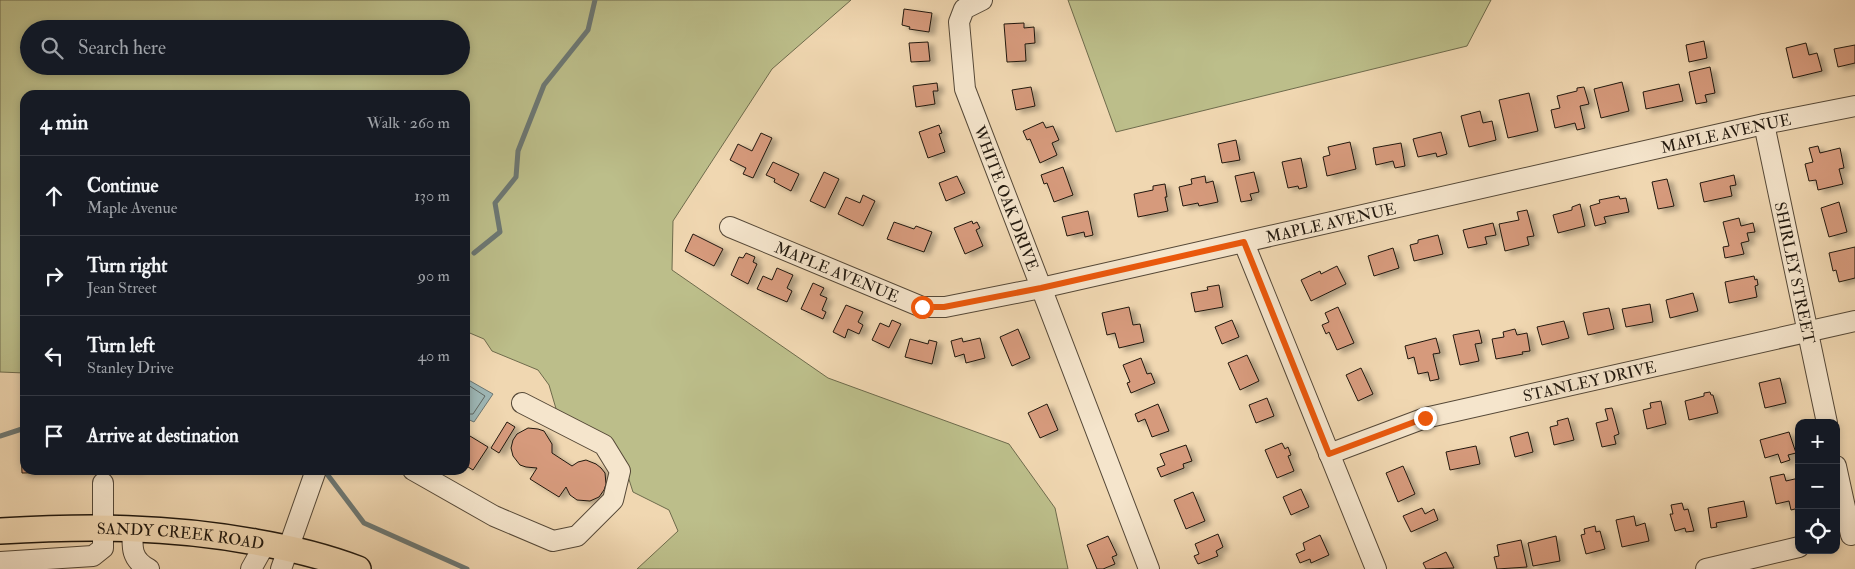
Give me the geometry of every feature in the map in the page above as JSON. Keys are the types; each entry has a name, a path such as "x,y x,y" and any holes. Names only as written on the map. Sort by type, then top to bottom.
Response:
{"main road":[{"name":"SANDY CREEK ROAD","path":"0,530 56,527 133,527 210,534 265,544 285,559 339,562 358,569"}],"street":[{"name":"WHITE OAK DRIVE","path":"982,0 964,9 959,22 965,89 1149,569"},
{"name":"MAPLE AVENUE","path":"730,227 922,307 944,307 1041,288 1764,124 1855,106"},
{"name":"SHIRLEY STREET","path":"1764,124 1826,419"},
{"path":"1244,242 1376,569"},
{"name":"STANLEY DRIVE","path":"1329,454 1425,418 1855,321"},
{"path":"422,475 494,516 553,541 577,536 613,500 620,471 604,445 522,402"},
{"path":"285,559 314,475"},
{"path":"0,562 93,556 103,548 103,483"},
{"path":"1840,491 1847,536"},
{"path":"133,527 132,550 138,560 149,569"},
{"path":"252,569 265,544"},
{"path":"1706,569 1795,549"}],"green space":[{"path":"0,0 851,0 772,69 673,221 672,270 828,378 1009,444 1055,508 1068,569 637,569 678,531 669,510 633,492 624,464 557,412 549,385 538,370 492,351 484,339 470,333 470,90 20,90 20,373 0,372"},
{"path":"1068,0 1491,0 1467,46 1116,132"}],"water":[{"path":"470,381 493,394 474,422 470,420"}],"building":[{"path":"904,9 932,13 929,32 909,29 910,27 902,25"},
{"path":"1024,23 1024,28 1034,27 1035,43 1025,44 1026,61 1007,62 1004,24"},
{"path":"1704,41 1707,58 1689,62 1686,45"},
{"path":"928,42 930,61 911,62 909,43"},
{"path":"1806,43 1809,55 1817,53 1822,71 1793,78 1786,48"},
{"path":"1855,45 1855,63 1838,67 1834,49"},
{"path":"1710,67 1715,93 1705,95 1707,102 1696,104 1689,72"},
{"path":"1622,82 1629,111 1601,118 1594,89"},
{"path":"937,83 938,91 933,91 935,104 916,107 913,86"},
{"path":"1679,84 1683,101 1646,109 1643,92"},
{"path":"1031,87 1035,106 1016,110 1012,90"},
{"path":"1584,87 1589,104 1580,106 1585,128 1577,130 1575,123 1555,128 1551,110 1560,108 1557,96 1577,91 1577,88"},
{"path":"1529,93 1538,131 1508,138 1499,100"},
{"path":"1480,111 1483,123 1492,121 1496,140 1469,147 1461,116"},
{"path":"1043,122 1046,128 1053,126 1059,140 1052,143 1057,155 1040,163 1030,139 1027,140 1023,131"},
{"path":"939,125 942,133 939,134 945,152 928,158 919,132"},
{"path":"1441,132 1447,154 1437,157 1436,153 1418,157 1413,139"},
{"path":"761,133 772,138 753,178 743,174 746,168 730,160 738,144 752,151"},
{"path":"1236,140 1240,160 1222,163 1218,144"},
{"path":"1350,142 1356,169 1327,176 1323,157 1330,155 1328,147"},
{"path":"1401,143 1405,166 1395,168 1393,161 1376,165 1373,148"},
{"path":"1818,146 1820,153 1840,148 1844,168 1839,169 1843,184 1818,190 1816,180 1809,181 1805,164 1813,162 1809,148"},
{"path":"1301,158 1307,187 1299,189 1298,186 1288,188 1282,162"},
{"path":"773,162 799,174 791,191 774,182 775,179 766,175"},
{"path":"1063,167 1073,195 1054,202 1047,183 1044,184 1041,175"},
{"path":"824,172 839,179 825,208 810,201"},
{"path":"1254,172 1259,192 1250,194 1252,200 1241,202 1235,176"},
{"path":"1734,175 1736,185 1730,186 1732,196 1704,202 1700,183"},
{"path":"957,176 965,193 946,201 939,183"},
{"path":"1205,176 1206,183 1213,181 1218,202 1199,206 1198,203 1183,206 1179,187 1192,184 1191,179"},
{"path":"1667,179 1674,206 1658,209 1652,182"},
{"path":"1165,184 1168,211 1138,217 1134,194 1153,190 1153,186"},
{"path":"863,195 875,201 863,226 838,214 846,197 860,203"},
{"path":"1619,196 1620,199 1626,198 1629,212 1604,217 1606,223 1595,226 1590,206 1600,203 1599,200"},
{"path":"1839,202 1847,232 1829,237 1821,208"},
{"path":"1580,204 1585,226 1558,233 1553,215 1572,210 1572,207"},
{"path":"1527,210 1534,236 1527,237 1529,245 1505,251 1499,224 1519,220 1517,212"},
{"path":"1088,211 1093,235 1085,237 1084,232 1067,236 1062,217"},
{"path":"1739,218 1741,226 1753,223 1755,232 1747,233 1749,241 1741,243 1744,254 1725,258 1723,247 1729,246 1723,222"},
{"path":"972,221 973,224 977,222 980,228 976,230 983,246 965,254 954,228"},
{"path":"894,222 914,229 916,226 932,232 924,252 887,239"},
{"path":"1493,223 1496,235 1485,237 1487,244 1468,248 1463,230"},
{"path":"693,234 723,249 714,266 685,251"},
{"path":"1438,235 1443,254 1414,261 1410,245 1418,243 1418,240"},
{"path":"1855,247 1855,278 1839,282 1836,270 1833,271 1829,253"},
{"path":"1393,248 1399,268 1374,276 1368,256"},
{"path":"746,253 755,257 753,262 757,264 748,284 731,275 739,257 743,258"},
{"path":"1337,266 1346,284 1311,301 1301,280 1320,271 1321,274"},
{"path":"777,268 793,275 787,288 792,291 787,302 757,289 763,276 772,280"},
{"path":"1754,276 1755,280 1757,279 1758,285 1755,286 1757,297 1729,303 1725,282"},
{"path":"813,283 824,288 820,295 827,298 822,310 826,312 823,319 801,309"},
{"path":"1219,285 1223,307 1195,312 1191,293 1208,290 1207,287"},
{"path":"1693,293 1698,311 1670,318 1666,300"},
{"path":"1650,304 1653,322 1626,327 1622,309"},
{"path":"846,305 863,312 858,322 863,325 859,334 848,329 845,338 833,332"},
{"path":"1129,307 1133,325 1140,324 1144,342 1119,348 1115,333 1107,335 1102,313"},
{"path":"1338,307 1354,343 1337,350 1329,332 1326,334 1322,325 1329,322 1325,313"},
{"path":"1609,308 1614,329 1588,335 1583,313"},
{"path":"892,320 901,324 889,348 872,340 880,323 889,327"},
{"path":"1232,320 1239,337 1222,344 1215,327"},
{"path":"1564,321 1569,338 1542,345 1537,327"},
{"path":"1018,329 1030,358 1012,366 1000,337"},
{"path":"1515,329 1517,335 1527,333 1530,351 1496,359 1492,339 1504,337 1503,332"},
{"path":"1479,330 1482,343 1475,344 1479,361 1460,365 1453,335"},
{"path":"962,338 963,342 980,338 985,358 966,363 964,354 955,357 951,341"},
{"path":"1436,338 1440,353 1433,354 1439,379 1430,381 1428,372 1418,374 1414,357 1408,359 1405,346"},
{"path":"910,339 928,344 929,340 937,342 932,364 905,357"},
{"path":"1247,355 1259,381 1240,390 1228,363"},
{"path":"1141,358 1147,374 1151,373 1155,383 1131,393 1127,383 1130,382 1123,365"},
{"path":"1361,368 1373,394 1358,401 1346,375"},
{"path":"1780,378 1786,403 1765,408 1759,383"},
{"path":"1710,392 1713,395 1718,413 1689,420 1685,401 1704,396 1704,393"},
{"path":"1267,398 1274,416 1256,423 1249,405"},
{"path":"1661,401 1666,424 1647,429 1643,410 1651,408 1650,403"},
{"path":"1047,404 1058,430 1040,438 1028,413"},
{"path":"1158,404 1169,431 1152,437 1145,419 1138,422 1135,414"},
{"path":"1612,408 1619,434 1614,436 1616,444 1602,447 1596,423 1608,420 1605,409"},
{"path":"1568,418 1574,440 1554,445 1550,427 1558,425 1557,421"},
{"path":"507,422 515,427 499,453 491,448"},
{"path":"528,428 544,431 552,444 552,453 572,466 586,460 601,468 605,473 606,484 599,497 590,501 577,500 570,495 566,487 559,497 530,479 537,468 520,465 513,456 511,448 517,434"},
{"path":"1528,432 1533,452 1515,457 1510,437"},
{"path":"1789,432 1795,453 1788,455 1790,460 1781,463 1778,454 1765,458 1760,440"},
{"path":"470,436 488,447 473,470 470,468"},
{"path":"1282,443 1285,449 1288,447 1291,455 1288,456 1294,471 1277,478 1265,450"},
{"path":"1186,445 1192,461 1183,464 1184,468 1161,477 1157,468 1165,465 1160,454"},
{"path":"1476,446 1480,464 1450,470 1446,452"},
{"path":"1403,466 1415,494 1398,502 1386,473"},
{"path":"1784,474 1786,481 1795,479 1795,509 1791,510 1789,501 1776,504 1770,477"},
{"path":"1301,489 1309,507 1291,515 1283,497"},
{"path":"1193,492 1205,521 1186,529 1174,500"},
{"path":"1744,501 1747,517 1716,523 1717,527 1711,528 1708,508"},
{"path":"1682,503 1684,510 1688,509 1694,531 1686,532 1685,528 1675,531 1670,514 1673,514 1671,505"},
{"path":"1422,508 1425,514 1434,509 1438,520 1411,532 1403,516"},
{"path":"1634,516 1636,526 1645,523 1649,541 1622,547 1616,520"},
{"path":"1595,526 1596,532 1600,531 1605,549 1586,554 1581,535 1585,534 1584,529"},
{"path":"1218,534 1223,547 1216,551 1218,556 1198,564 1194,556 1199,554 1195,544"},
{"path":"1320,535 1329,555 1311,563 1310,559 1300,563 1296,554 1305,550 1303,543"},
{"path":"1108,536 1117,555 1112,557 1115,564 1103,569 1097,569 1087,545"},
{"path":"1556,536 1560,561 1533,566 1528,543"},
{"path":"1521,540 1527,567 1497,569 1494,557 1499,556 1497,545"},
{"path":"1446,552 1454,568 1426,569 1423,563"}],"waterway":[{"path":"474,253 500,232 495,203 516,177 518,151 544,85 588,30 595,0"},
{"path":"0,436 20,430"},
{"path":"328,475 364,523 467,569"}],"route":[{"path":"922,307 944,307 1041,288 1244,242 1329,454 1425,418"}]}
